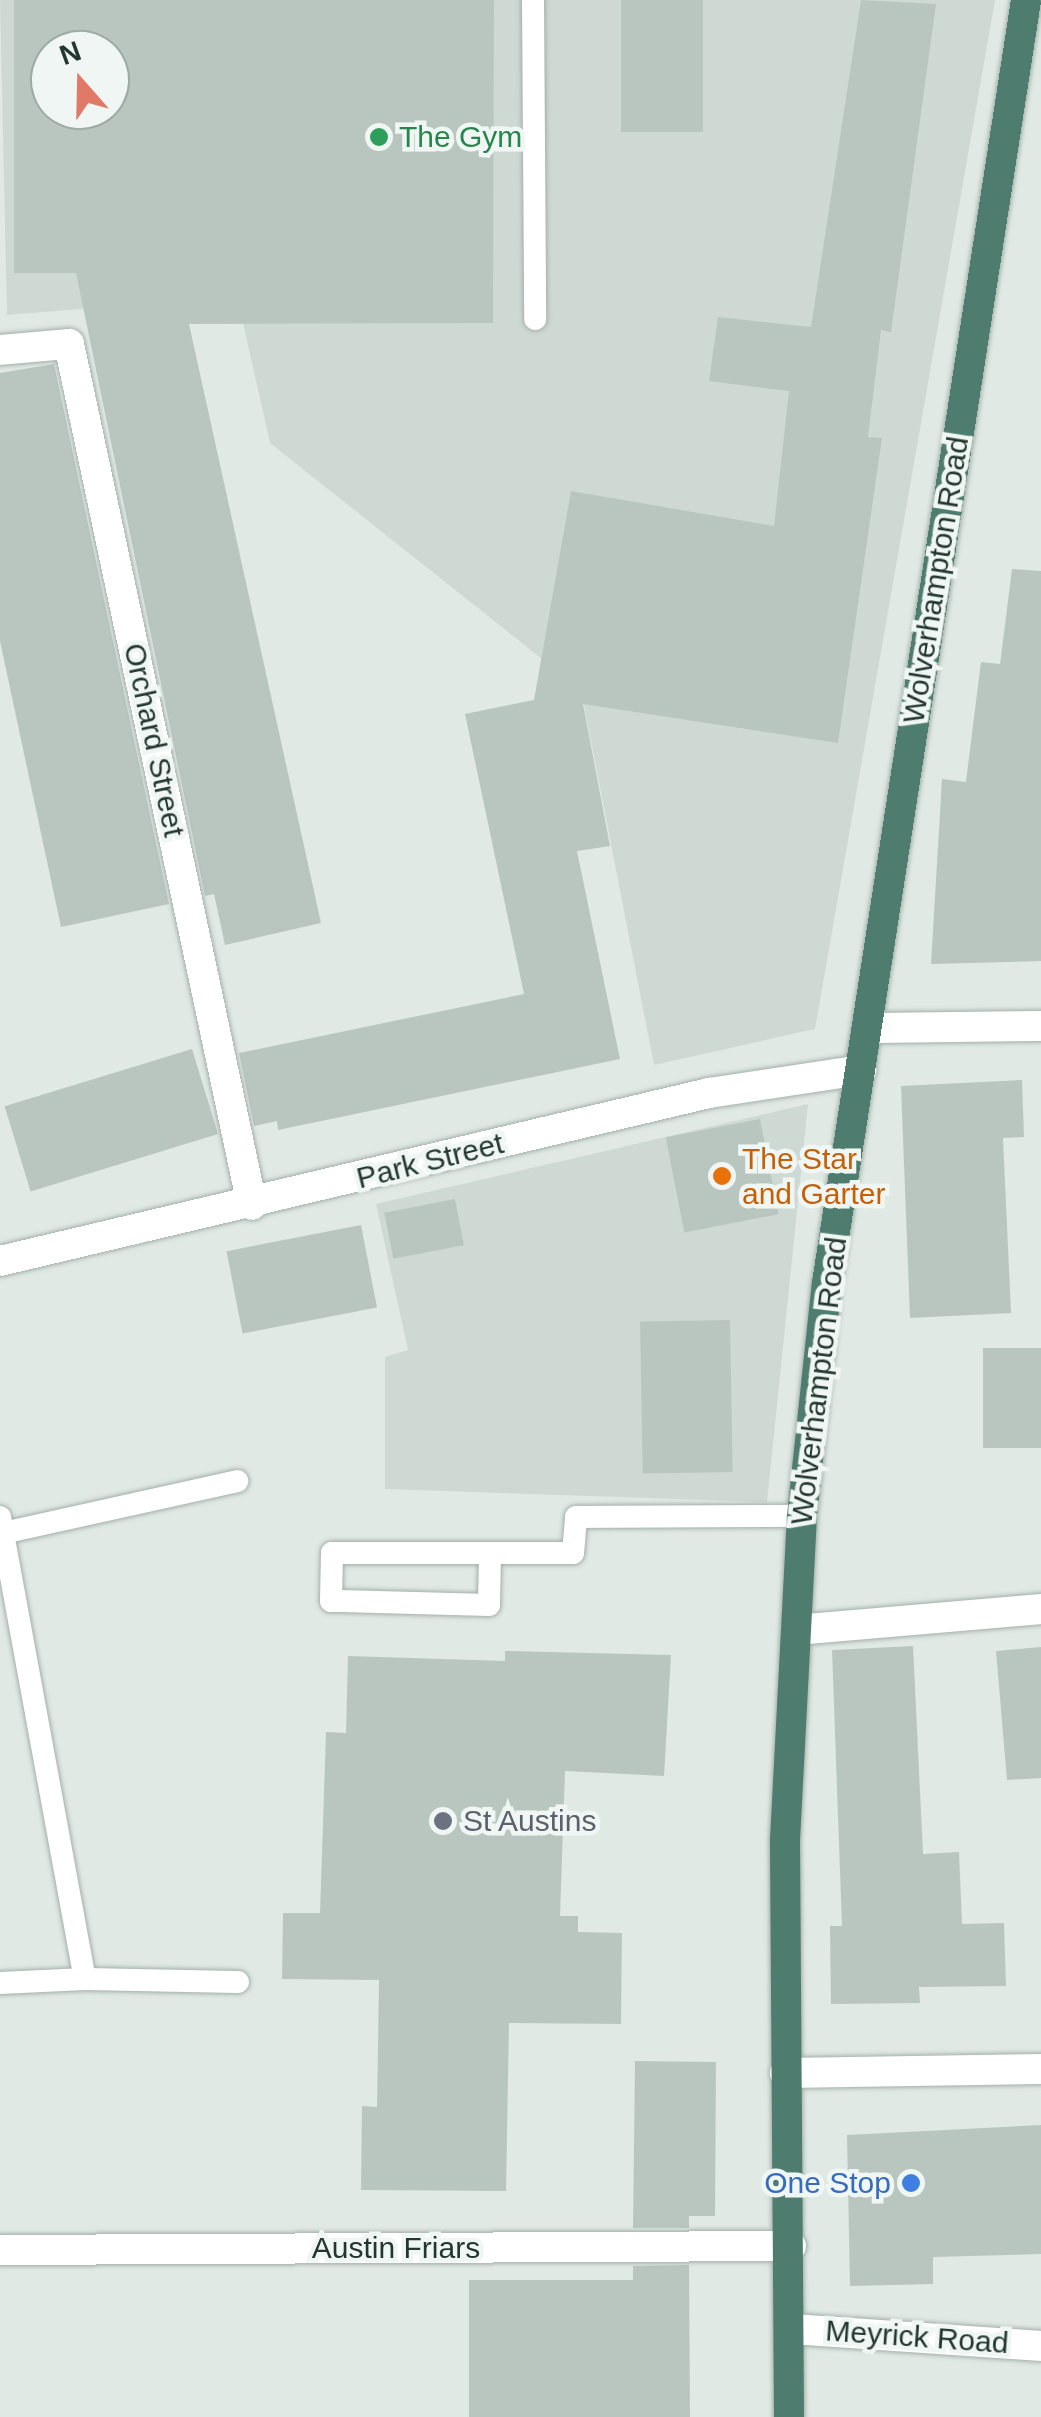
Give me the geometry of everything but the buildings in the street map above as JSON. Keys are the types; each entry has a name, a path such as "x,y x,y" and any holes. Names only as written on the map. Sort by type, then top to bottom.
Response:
{"highway":[{"name":"Wolverhampton Road","path":"789,2417 792,2329 785,2073 802,1516 861,1070 1028,2"}],"street":[{"name":"Orchard Street","path":"0,350 69,344 252,1205"},
{"path":"869,1028 1041,1026"},
{"name":"Park Street","path":"0,1261 252,1205 709,1092 861,1070"},
{"path":"796,1630 1041,1609"},
{"path":"785,2073 1041,2069"},
{"name":"Austin Friars","path":"0,2250 791,2246"},
{"name":"Meyrick Road","path":"792,2329 1041,2346"}],"lane":[{"path":"533,0 536,319"},
{"path":"85,1979 2,1525 237,1482"},
{"path":"490,1556 490,1604 332,1601 332,1553 573,1553 576,1517 802,1516"},
{"path":"0,1983 85,1979 238,1982"}],"shaded area":[{"path":"0,0 995,0 815,1029 654,1065 581,690 270,443 237,296 7,315"},
{"path":"808,1104 767,1502 385,1489 385,1357 408,1350 376,1204"}],"place":[{"name":"The Gym","path":"379,137"},
{"name":"The Star and Garter","path":"722,1176"},
{"name":"St Austins","path":"443,1821"},
{"name":"One Stop","path":"911,2183"}]}
